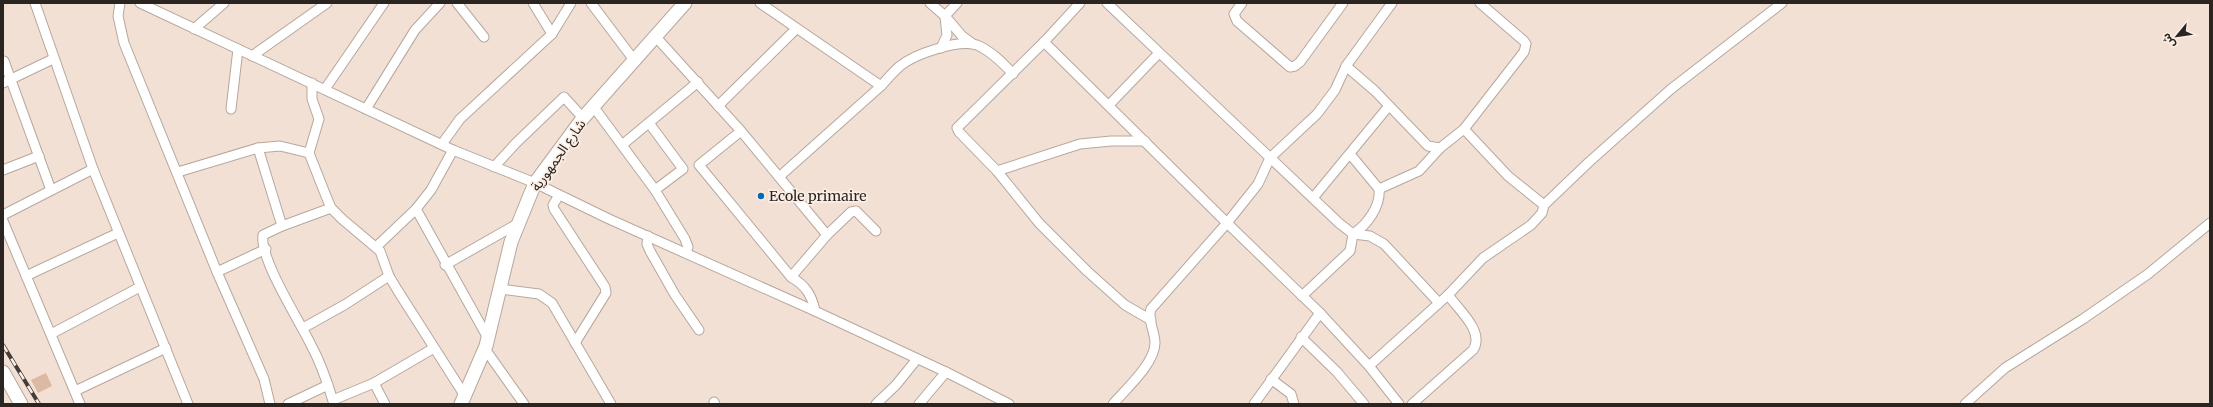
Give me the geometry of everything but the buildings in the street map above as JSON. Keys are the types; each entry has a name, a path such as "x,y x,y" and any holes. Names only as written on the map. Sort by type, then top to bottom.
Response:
{"main road":[{"name":"شارع الجمهورية","path":"463,400 487,344 517,224 535,183 593,106 685,3"},
{"path":"3,372 21,404"}],"street":[{"path":"34,3 93,169 188,404"},
{"path":"120,3 118,16 124,44 178,172 216,272 264,378 270,404"},
{"path":"194,29 224,3"},
{"path":"252,56 327,3"},
{"path":"325,89 384,3"},
{"path":"366,109 416,30 440,3"},
{"path":"457,3 484,37"},
{"path":"533,3 552,34"},
{"path":"442,144 460,120 552,34 571,3"},
{"path":"591,3 634,60"},
{"path":"930,3 945,16 962,36 997,57 1013,74"},
{"path":"941,48 947,36 945,16 957,3"},
{"path":"1080,3 1013,74 957,128 959,132 997,171 1039,223 1087,271 1125,306 1151,320"},
{"path":"1107,3 1270,158 1353,234 1370,236 1384,244 1439,303"},
{"path":"1242,3 1234,14 1237,22 1290,67 1296,66 1300,62 1343,3"},
{"path":"1113,404 1152,356 1155,342 1151,320 1151,309 1227,223 1258,184 1270,158 1317,114 1335,90 1346,66 1392,3"},
{"path":"1379,189 1419,171 1440,148 1464,129 1524,52 1526,44 1480,3"},
{"path":"1369,366 1448,295 1491,251 1531,225 1542,213 1544,205 1589,162 1671,89 1782,3"},
{"path":"143,4 453,150 535,183 648,236 815,311 946,372 1009,404"},
{"path":"766,5 796,28 881,86"},
{"path":"718,106 796,28"},
{"path":"655,36 698,82 827,235"},
{"path":"1044,42 1320,313 1369,366 1399,404"},
{"path":"779,177 881,86 901,65 941,48 956,44 976,45"},
{"path":"231,109 238,50"},
{"path":"1109,105 1159,53"},
{"path":"7,81 53,59"},
{"path":"4,61 7,81 39,156 51,190"},
{"path":"1346,66 1375,91 1388,107 1428,146 1440,148"},
{"path":"622,145 698,82"},
{"path":"312,83 312,100 319,119 309,153 332,208 355,231 376,247 383,256 389,276 434,348 463,400"},
{"path":"494,167 516,143 564,97 583,118"},
{"path":"593,106 655,190 685,239 688,247 686,252"},
{"path":"1313,198 1388,107"},
{"path":"649,123 683,169"},
{"path":"1464,129 1508,176 1544,205"},
{"path":"655,190 683,169 690,170 699,165 741,132"},
{"path":"997,171 1080,144 1111,141 1145,141"},
{"path":"178,172 258,148 280,146 309,153"},
{"path":"258,148 282,226"},
{"path":"376,247 416,209 430,190 453,150"},
{"path":"1302,296 1350,251 1353,234 1369,220 1377,202 1379,189 1350,154"},
{"path":"3,170 39,156"},
{"path":"699,165 791,277 807,289 813,300 815,311"},
{"path":"3,215 93,169"},
{"path":"559,195 554,205 554,209 605,287 606,293 575,343"},
{"path":"332,208 282,226 263,235 274,274 302,328 328,385 334,402 374,383 434,348"},
{"path":"416,209 487,344 524,404"},
{"path":"791,277 827,235 851,212 856,211 876,231"},
{"path":"3,221 80,404"},
{"path":"1966,404 2005,368 2083,319 2148,274 2210,223"},
{"path":"445,265 517,224"},
{"path":"26,276 118,233"},
{"path":"648,236 647,244 650,252 699,330"},
{"path":"216,272 266,249"},
{"path":"302,328 346,304 389,276"},
{"path":"50,334 140,287"},
{"path":"500,289 539,294 546,298 611,404"},
{"path":"1412,404 1473,350 1477,343 1476,333 1448,295"},
{"path":"1254,404 1320,313"},
{"path":"1301,338 1337,372 1364,404"},
{"path":"75,391 166,348"},
{"path":"876,404 896,385 917,359"},
{"path":"919,404 946,372"},
{"path":"1272,379 1289,392 1294,404"},
{"path":"374,383 385,404"},
{"path":"288,404 328,385"}],"shaded area":[{"path":"46,373 52,386 38,393 31,380"}],"railway":[{"path":"3,345 39,404"}],"place":[{"name":"Ecole primaire","path":"761,196"}]}
